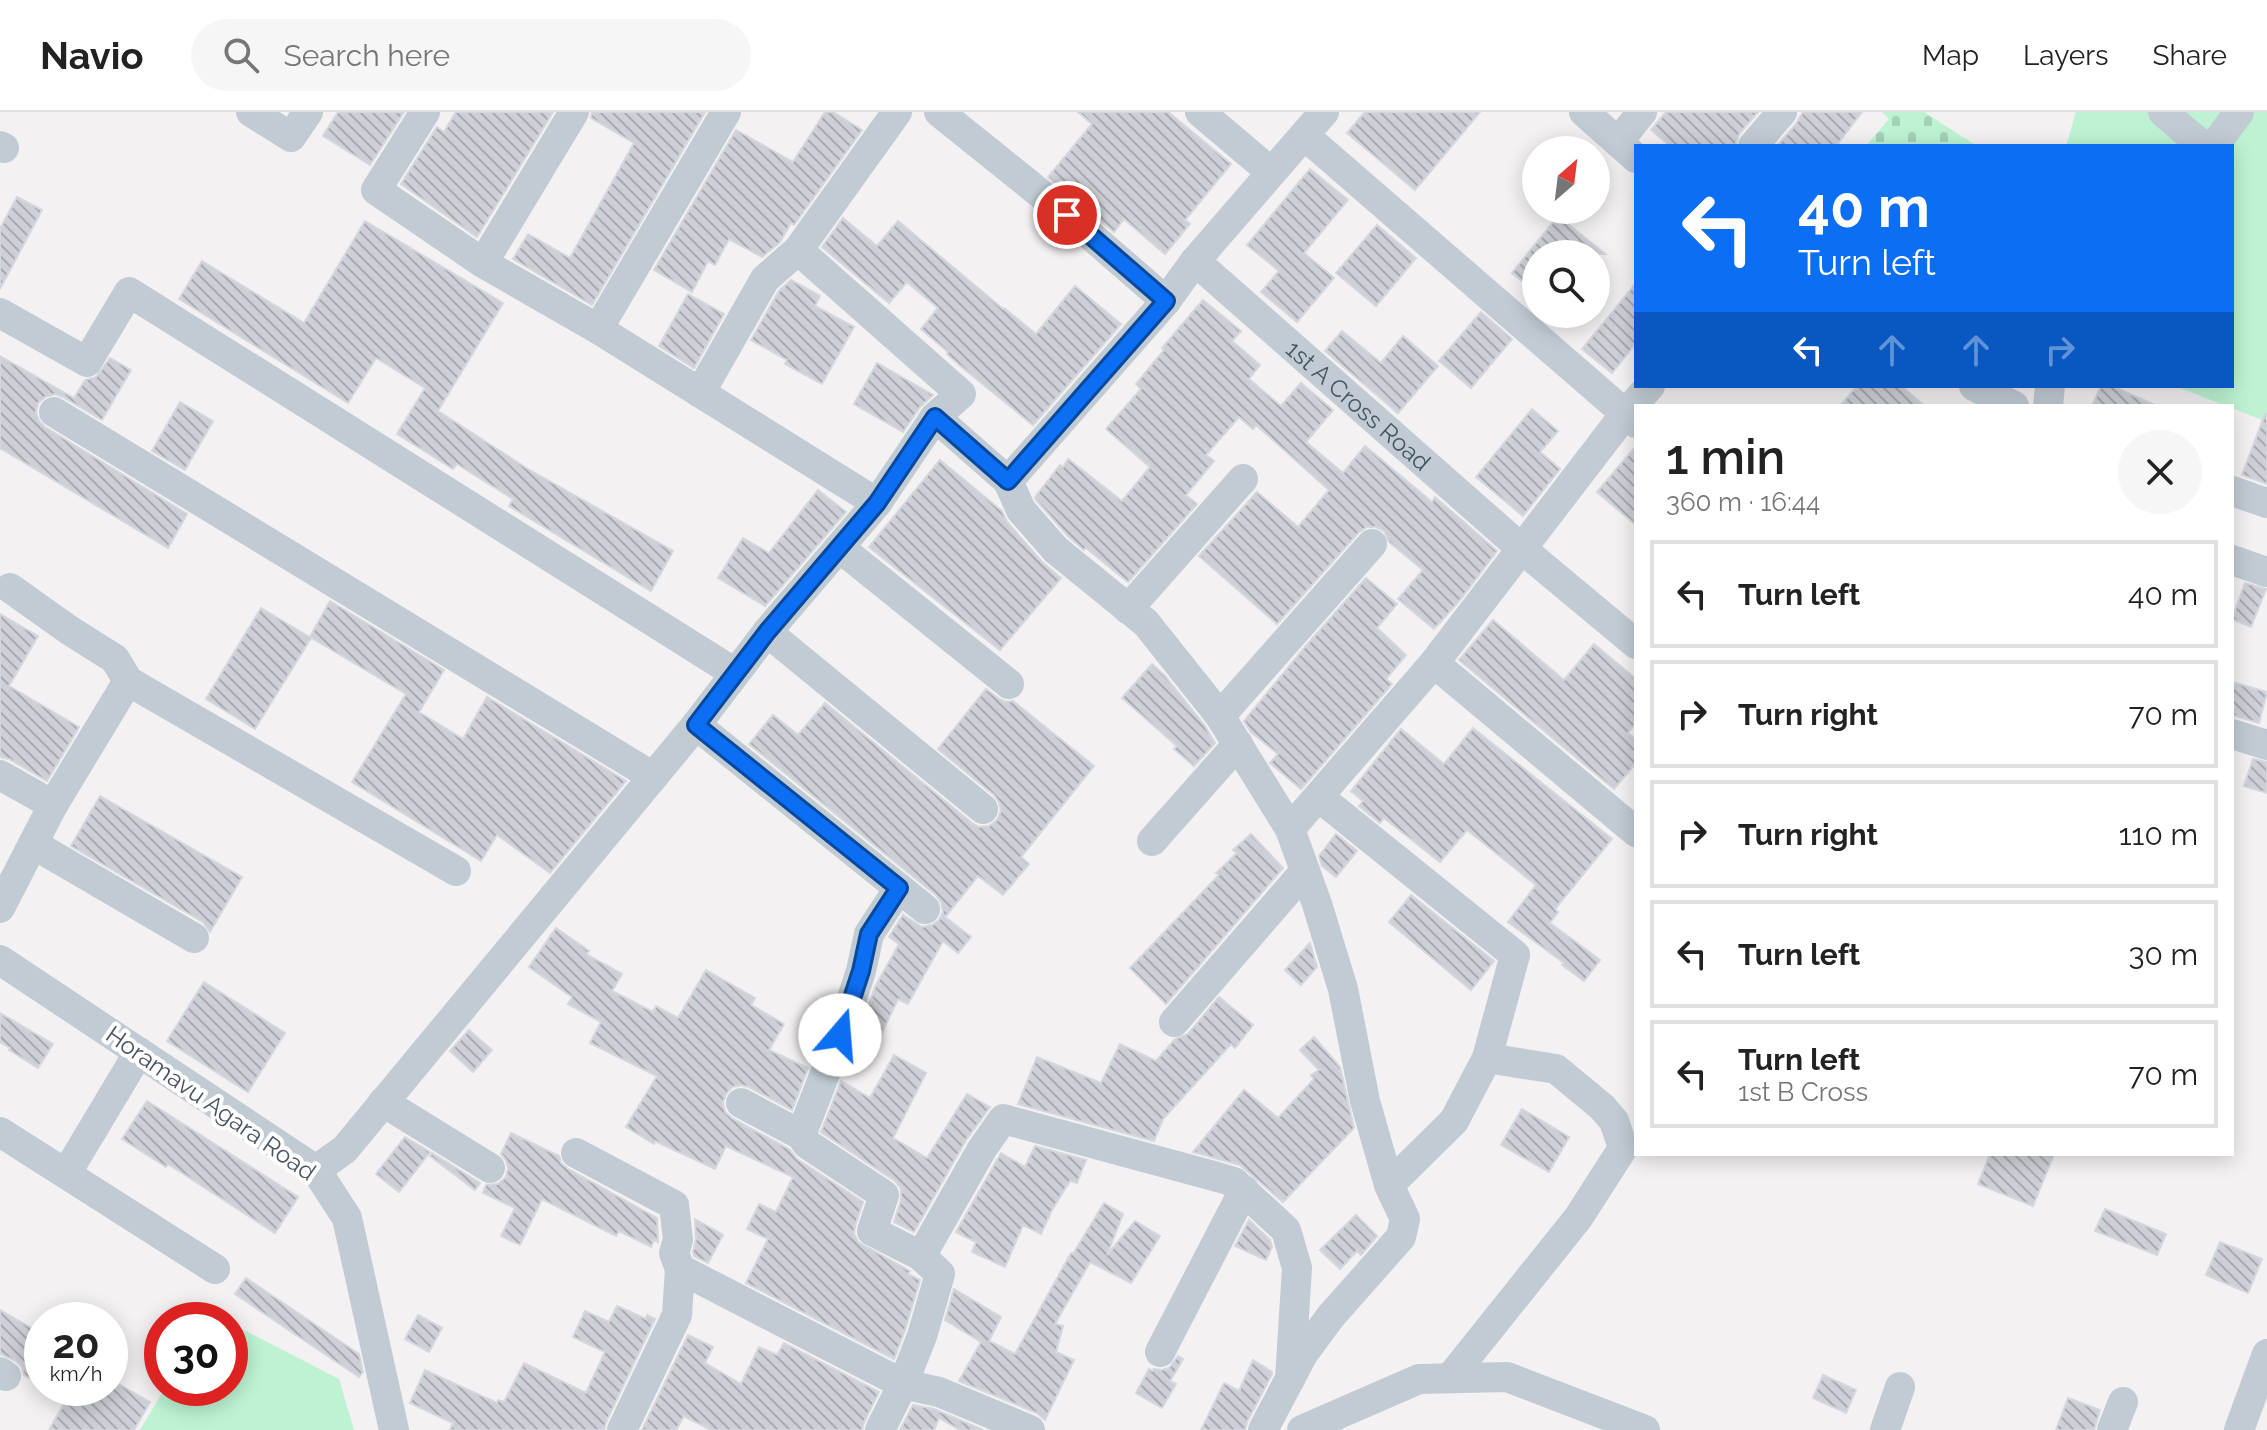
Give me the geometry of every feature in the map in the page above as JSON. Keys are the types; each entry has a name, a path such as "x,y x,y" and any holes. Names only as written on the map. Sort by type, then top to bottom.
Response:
{"street":[{"path":"251,112 291,137 308,112"},
{"path":"425,112 376,190 483,263 598,329 877,503"},
{"path":"483,263 574,112"},
{"path":"598,329 726,112"},
{"path":"700,393 765,279 798,250 897,112"},
{"path":"939,112 1067,215 1166,301"},
{"path":"1200,112 1271,172"},
{"path":"1008,481 1166,301 1195,261 1324,112"},
{"path":"1584,112 1627,150 1642,112"},
{"path":"1755,144 1782,112"},
{"path":"2163,112 2201,144"},
{"path":"2215,144 2239,112"},
{"path":"1290,829 1434,663 1522,549 1631,418 1305,136"},
{"path":"316,1170 345,1149 696,725 767,632 877,503 935,417 961,394 798,250"},
{"name":"1st A Cross Road","path":"1195,261 1522,549 1634,642"},
{"path":"0,313 87,362 129,292 735,673"},
{"path":"1978,388 2010,404"},
{"path":"54,412 652,776"},
{"path":"935,417 1008,481 1021,510 1056,550 1146,623 1220,716 1238,744 1290,829 1305,871 1343,989 1365,1101 1389,1185 1405,1219 1401,1237 1331,1316 1303,1354 1263,1430"},
{"path":"1128,609 1243,479"},
{"path":"2234,492 2267,503"},
{"path":"1220,716 1372,544"},
{"path":"840,548 1009,684"},
{"path":"2234,561 2267,572"},
{"path":"10,588 115,659 128,681 456,871"},
{"path":"767,632 983,809"},
{"path":"1434,663 1634,830"},
{"path":"0,908 53,805 128,681"},
{"path":"696,725 925,909"},
{"path":"2234,735 2267,745"},
{"path":"1152,841 1238,744"},
{"path":"0,775 53,805"},
{"path":"1319,797 1515,955 1487,1058 1454,1121 1389,1185"},
{"path":"33,844 194,938"},
{"path":"1174,1022 1305,871"},
{"path":"801,1135 840,1035 861,971 869,934 899,888"},
{"name":"Horamavu Agara Road","path":"0,960 316,1170 347,1218 394,1430"},
{"path":"66,1174 139,1052"},
{"path":"1450,1378 1578,1218 1623,1148 1614,1121 1602,1107 1556,1069 1487,1058"},
{"path":"383,1102 490,1168"},
{"path":"741,1103 801,1135 807,1144 884,1195 872,1231 921,1256 940,1274 922,1336 880,1430"},
{"path":"921,1256 982,1149 1003,1119 1234,1182 1286,1230 1297,1268 1290,1379"},
{"path":"0,1132 215,1269"},
{"path":"576,1153 674,1205 678,1240 674,1253 680,1269 677,1315 622,1430"},
{"path":"1160,1352 1244,1190"},
{"path":"680,1269 903,1384 939,1392 1030,1430"},
{"path":"2239,1430 2265,1363"},
{"path":"1302,1430 1419,1379 1507,1377 1645,1430"},
{"path":"1885,1430 1900,1387"},
{"path":"2112,1430 2123,1402"}],"green space":[{"path":"1882,112 1924,112 1974,144 1868,144 1889,119"},
{"path":"2076,112 2267,112 2267,422 2234,409 2234,404 2221,404 2180,388 2234,388 2234,144 2067,144"},
{"path":"248,1332 339,1379 354,1430 140,1430 154,1406 248,1406"}],"building":[{"path":"338,112 404,112 370,165 323,136"},
{"path":"456,112 553,112 477,237 401,184 437,127 444,132"},
{"path":"592,112 705,112 592,305 513,259 528,234 570,258 634,143 591,118"},
{"path":"825,112 833,112 862,130 780,242 762,257 729,239 715,265 708,261 692,292 654,270 736,130 793,162"},
{"path":"1078,112 1168,112 1231,164 1185,220 1190,224 1165,254 1124,219 1114,232 1048,177 1092,124"},
{"path":"1365,112 1480,112 1415,190 1347,133"},
{"path":"1666,112 1758,112 1739,134 1736,144 1668,144 1651,130"},
{"path":"1803,112 1862,112 1838,144 1779,144"},
{"path":"1310,169 1348,200 1304,253 1334,278 1297,322 1261,292 1279,271 1247,245"},
{"path":"17,197 42,210 0,289 0,229"},
{"path":"843,218 877,246 898,221 1036,334 1075,286 1121,324 1033,425 958,364 921,329 938,308 907,282 889,303 822,247"},
{"path":"365,221 503,303 438,411 528,469 673,551 651,591 509,506 513,499 457,464 453,469 397,434 425,388 376,358 348,403 179,299 202,261 304,323"},
{"path":"1552,224 1568,224 1588,240 1539,240"},
{"path":"1377,225 1416,258 1376,306 1336,273"},
{"path":"1522,261 1522,281 1512,273"},
{"path":"791,280 820,296 815,306 854,327 822,384 785,364 787,360 751,340 779,291"},
{"path":"1634,285 1634,346 1612,373 1582,349 1599,328 1610,328 1610,315"},
{"path":"688,294 724,314 694,368 659,346"},
{"path":"1203,300 1241,331 1232,341 1260,365 1249,379 1281,406 1301,383 1333,410 1306,442 1343,473 1365,446 1432,502 1435,497 1497,551 1434,629 1398,599 1423,570 1389,542 1384,531 1376,527 1367,527 1359,532 1277,624 1199,556 1257,492 1298,527 1329,490 1256,425 1253,429 1239,417 1206,455 1214,461 1186,495 1197,504 1128,582 1069,537 1036,500 1035,497 1068,459 1122,501 1150,467 1106,429 1141,389 1136,384"},
{"path":"1481,312 1512,339 1471,388 1439,361"},
{"path":"1342,331 1381,363 1403,336 1438,366 1398,413 1325,351"},
{"path":"0,356 74,398 85,380 96,377 110,358 131,370 102,420 55,394 38,403 36,412 45,427 187,514 168,548 0,448"},
{"path":"877,363 933,395 920,407 903,432 854,404"},
{"path":"1855,388 1903,388 1923,404 1842,404"},
{"path":"2100,388 2116,388 2152,404 2093,404"},
{"path":"180,402 213,421 185,470 152,451"},
{"path":"1532,409 1558,431 1540,452 1560,469 1523,516 1476,477"},
{"path":"2267,414 2267,484 2242,475"},
{"path":"1634,448 1634,523 1597,492"},
{"path":"940,460 1002,511 1007,522 1042,562 1061,578 1000,650 869,547"},
{"path":"818,490 846,512 765,606 718,578 743,538 769,553"},
{"path":"1366,578 1397,604 1377,628 1406,655 1386,679 1392,684 1301,789 1270,763 1278,754 1251,732 1244,721"},
{"path":"2245,583 2266,589 2251,627 2234,620"},
{"path":"330,601 444,670 419,712 463,739 487,697 626,781 550,873 497,835 481,861 352,782 406,694 310,637"},
{"path":"261,608 311,638 255,729 206,699"},
{"path":"0,614 38,636 9,686 79,727 47,781 0,757"},
{"path":"1493,620 1564,680 1594,644 1634,677 1634,726 1628,733 1634,738 1634,765 1614,789 1459,660"},
{"path":"1152,664 1205,726 1215,743 1194,766 1174,749 1177,746 1122,698"},
{"path":"2234,683 2267,692 2259,723 2234,716"},
{"path":"986,689 1005,702 1013,701 1094,766 1021,857 1029,864 1003,895 978,876 945,917 971,937 958,953 943,941 908,1004 898,999 882,1033 862,1024 875,987 899,944 889,937 903,915 922,927 932,925 943,912 941,902 749,744 773,715 798,735 825,703 972,823 979,827 989,826 997,820 1001,811 999,802 938,749"},
{"path":"1473,728 1612,839 1555,909 1558,912 1550,923 1600,960 1584,981 1508,922 1536,885 1467,830 1440,862 1384,818 1380,823 1359,806 1363,801 1351,791 1401,729 1444,764"},
{"path":"2253,759 2267,762 2267,793 2244,786"},
{"path":"100,796 242,877 210,932 203,922 71,846"},
{"path":"1251,834 1283,868 1166,1004 1130,968 1219,875 1216,873 1237,853 1233,850"},
{"path":"1336,834 1357,851 1336,877 1322,866 1319,856"},
{"path":"1411,895 1494,961 1471,990 1389,922"},
{"path":"556,928 589,951 586,954 622,974 612,991 653,1012 656,1006 678,1018 706,970 755,998 751,1005 784,1024 769,1050 808,1068 792,1110 741,1085 732,1087 726,1094 723,1103 725,1112 789,1149 797,1159 863,1202 854,1234 858,1242 910,1271 908,1274 920,1280 894,1359 746,1283 768,1239 747,1229 759,1204 776,1212 793,1177 726,1146 715,1169 655,1141 654,1144 626,1127 657,1076 590,1043 601,1022 568,1004 572,997 529,967"},
{"path":"1310,943 1317,967 1301,985 1285,970"},
{"path":"204,982 285,1033 248,1092 167,1041"},
{"path":"1219,997 1253,1025 1235,1048 1231,1044 1163,1119 1154,1141 1018,1104 1037,1057 1101,1083 1120,1044 1156,1061 1175,1039 1188,1034"},
{"path":"0,1013 53,1044 38,1068 0,1042"},
{"path":"469,1030 492,1050 473,1072 450,1051"},
{"path":"1314,1037 1340,1067 1354,1128 1283,1202 1240,1165 1193,1152 1244,1090 1278,1118 1314,1079 1311,1075 1319,1070 1300,1050"},
{"path":"894,1055 926,1073 893,1138 927,1158 967,1094 990,1107 966,1140 914,1232 894,1222 901,1200 901,1188 895,1181 821,1132 841,1081 870,1098"},
{"path":"147,1101 298,1197 275,1233 168,1164 166,1167 122,1139"},
{"path":"1522,1109 1569,1137 1549,1172 1501,1145"},
{"path":"511,1133 559,1156 568,1169 657,1218 658,1242 654,1240 651,1247 619,1231 616,1236 542,1199 520,1245 501,1236 515,1208 483,1193 486,1185 498,1184 506,1177 508,1168 501,1154"},
{"path":"405,1137 430,1152 399,1192 376,1174"},
{"path":"1035,1146 1086,1160 1077,1183 1070,1181 1041,1234 1023,1225 1005,1267 972,1252 976,1242 956,1232 1001,1153 1025,1167"},
{"path":"432,1153 480,1183 475,1190 430,1156"},
{"path":"1989,1156 2053,1156 2033,1206 1978,1184"},
{"path":"1104,1203 1123,1214 1107,1255 1135,1221 1160,1236 1131,1283 1090,1262 1055,1324 1063,1326 1056,1352 1074,1360 1045,1420 1037,1413 959,1381 981,1342 945,1320 954,1289 1001,1317 989,1341 1015,1354 1071,1253"},
{"path":"2105,1209 2166,1234 2157,1255 2095,1231"},
{"path":"1356,1215 1377,1236 1361,1255 1357,1251 1340,1269 1320,1250"},
{"path":"695,1219 723,1235 708,1263 694,1256"},
{"path":"1249,1220 1270,1240 1272,1247 1266,1260 1235,1246"},
{"path":"2220,1242 2262,1259 2248,1293 2206,1275"},
{"path":"246,1278 359,1354 363,1372 359,1377 235,1294"},
{"path":"617,1306 646,1319 647,1315 655,1319 604,1430 450,1430 453,1423 410,1403 425,1370 497,1403 498,1400 504,1402 524,1363 586,1393 605,1352 573,1337 585,1311 609,1322"},
{"path":"0,1310 24,1324 24,1375 16,1361 0,1354"},
{"path":"418,1315 442,1328 429,1352 405,1339"},
{"path":"688,1335 713,1347 705,1363 741,1384 759,1347 777,1355 784,1343 879,1392 862,1430 711,1430 684,1416 676,1430 642,1430"},
{"path":"1178,1356 1183,1359 1170,1381 1176,1384 1162,1408 1136,1393 1149,1369 1169,1368"},
{"path":"1253,1360 1272,1374 1245,1430 1201,1430 1224,1383 1239,1391"},
{"path":"1823,1375 1856,1390 1846,1413 1813,1398"},
{"path":"128,1389 144,1399 144,1406 148,1406 134,1430 49,1430 63,1406 128,1406"},
{"path":"2068,1398 2100,1410 2094,1430 2056,1430"},
{"path":"913,1405 934,1409 983,1430 960,1430 939,1418 934,1430 900,1430"}],"route":[{"path":"840,1035 861,971 869,934 899,888 696,725 767,632 877,503 935,417 1008,481 1166,301 1067,215"}]}
